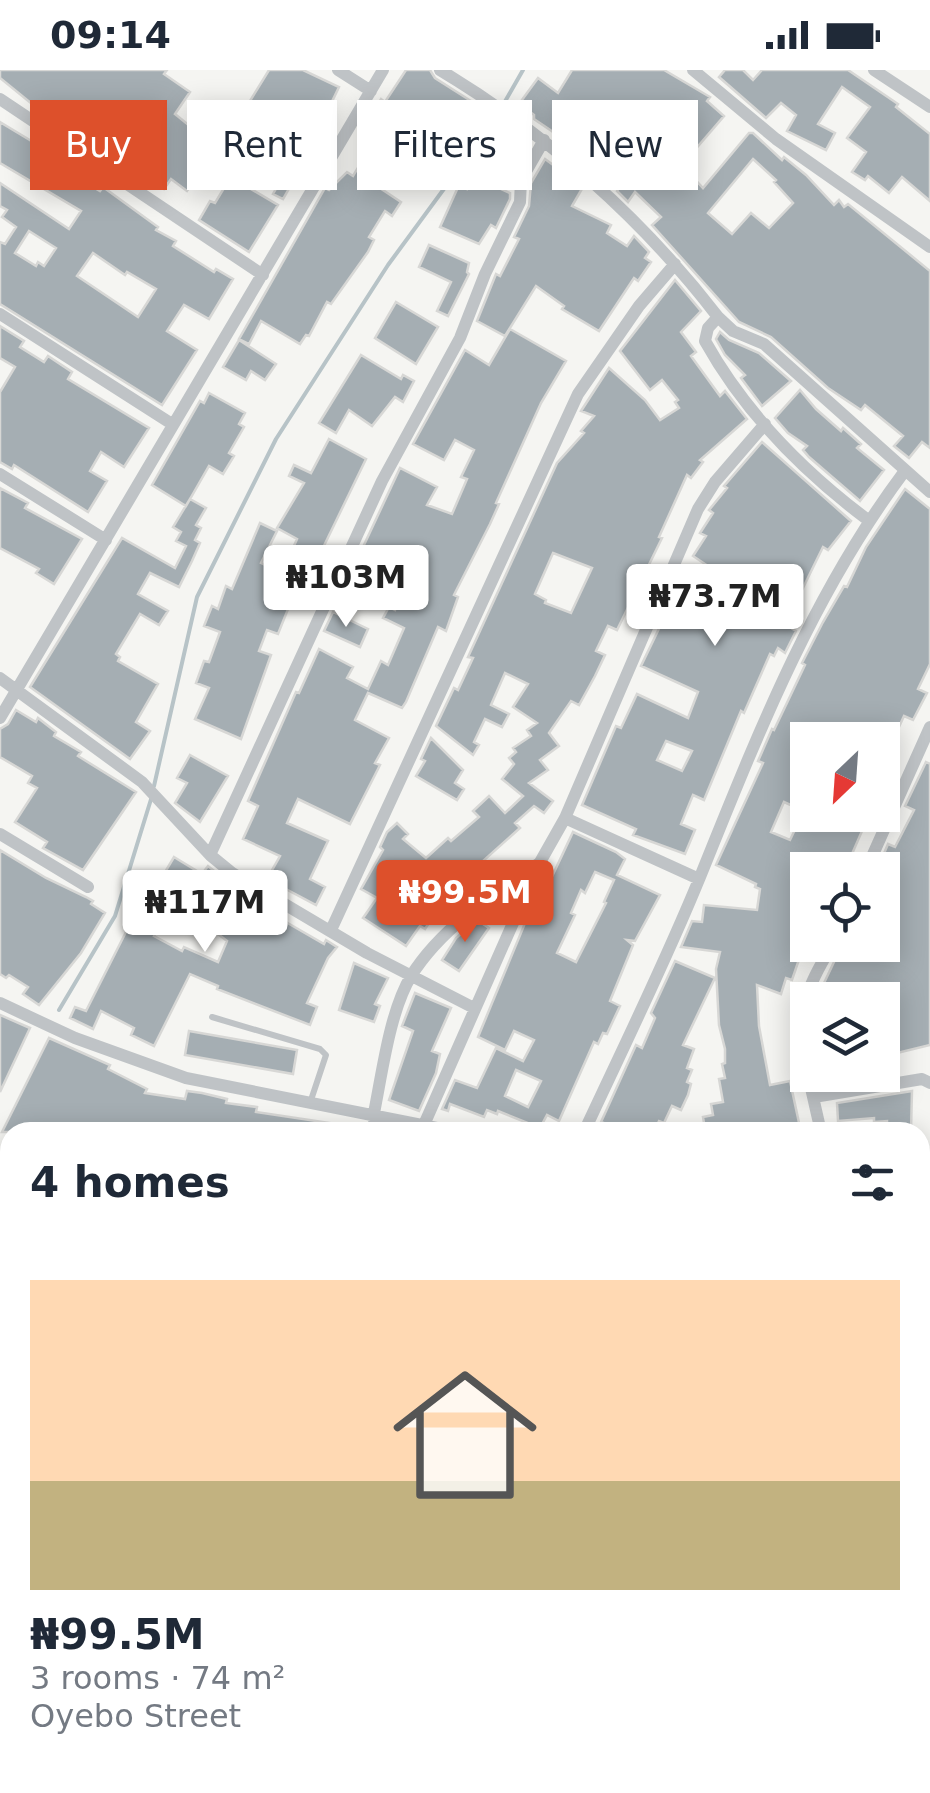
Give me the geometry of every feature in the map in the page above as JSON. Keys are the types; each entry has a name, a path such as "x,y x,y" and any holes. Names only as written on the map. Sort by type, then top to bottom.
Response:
{"street":[{"path":"338,70 370,90"},
{"path":"0,718 383,70"},
{"path":"440,70 544,140 636,220 733,331 764,344 930,492"},
{"path":"693,70 776,138 930,247"},
{"path":"874,70 930,107"},
{"path":"0,99 263,275"},
{"path":"210,855 382,481 460,338 520,202 520,180 544,140"},
{"path":"330,930 578,394 675,264"},
{"path":"0,314 172,424"},
{"path":"718,317 708,328 705,341 722,372 764,424 828,491 868,520"},
{"path":"425,1122 539,864 565,818 698,509 715,482 764,424"},
{"path":"589,1122 699,880 790,660 868,520 904,472"},
{"path":"0,474 106,540"},
{"path":"0,678 142,782 232,873 474,1008"},
{"path":"874,852 930,727"},
{"path":"565,818 699,880"},
{"path":"0,834 88,886"},
{"path":"381,1122 397,1012 411,976 475,906 539,864"},
{"path":"0,1003 75,1038 186,1078 374,1122"},
{"path":"814,1097 927,1078"},
{"path":"813,1092 819,1122"}],"lane":[{"path":"212,1017 320,1049 326,1055 310,1104"}],"building":[{"path":"0,70 167,70 164,74 190,92 175,114 187,124 188,190 187,191 171,179 167,185 167,100 30,102 0,78"},
{"path":"269,70 303,70 339,87 333,100 251,100"},
{"path":"406,70 430,70 435,78 469,100 386,100"},
{"path":"572,70 664,70 710,97 707,101 724,116 698,146 698,100 552,100 552,131 534,119 532,100 522,100 538,78 558,93"},
{"path":"725,70 743,70 753,80 762,70 848,70 898,104 896,107 930,134 930,201 902,177 889,193 868,176 865,180 852,172 866,152 847,138 870,107 842,87 818,124 835,133 826,150 787,131 796,115 781,103 766,118 719,77"},
{"path":"0,122 30,140 30,181 0,163"},
{"path":"753,133 782,160 784,157 806,175 834,205 839,200 844,207 848,204 930,271 930,448 922,442 909,458 894,446 903,436 865,405 861,410 828,388 771,337 739,322 652,225 661,217 635,192 628,202 617,191 698,190 698,183 703,188","holes":["753,159 793,203 769,228 751,213 732,234 708,213"]},
{"path":"545,159 552,164 552,190 581,190 572,206 611,225 607,233 627,246 634,236 649,252 645,258 651,262 638,281 634,278 599,331 562,309 564,306 536,286 505,336 477,321 496,274 500,276 519,239 514,237 529,206 532,181"},
{"path":"357,169 357,190 383,190 401,202 392,216 385,211 369,237 374,240 368,252 331,304 327,302 309,336 300,344 261,321 249,344 239,339 324,190 337,190 337,182 347,172 353,176"},
{"path":"0,183 69,229 81,211 46,190 107,190 158,227 156,230 176,241 173,246 214,272 216,269 233,279 209,319 184,305 167,331 197,350 162,405 0,304 0,242 5,244 16,227 2,217 7,210 0,206","holes":["29,231 56,248 44,266 38,262 36,266 15,253","93,253 125,275 127,272 156,289 138,317 77,276"]},
{"path":"223,190 253,190 278,205 249,252 199,220 210,201 215,203"},
{"path":"275,190 288,190 283,199 273,194"},
{"path":"457,190 510,193 496,228 491,225 479,244 440,227"},
{"path":"429,245 469,263 469,274 448,316 437,311 451,282 419,267"},
{"path":"675,280 701,311 681,332 696,352 691,356 720,396 725,391 747,419 700,460 703,462 691,478 687,475 659,537 662,538 617,630 608,626 596,651 605,655 595,676 579,705 571,701 549,733 559,746 540,760 548,770 529,783 553,801 544,813 534,806 515,823 520,828 464,878 425,929 420,926 406,946 363,918 377,898 361,889 383,850 380,847 387,832 397,823 408,834 403,839 426,858 479,817 473,811 489,796 505,813 523,796 502,779 514,764 509,758 516,752 513,748 531,736 527,730 537,723 513,707 528,684 505,673 491,705 509,714 502,727 485,719 474,742 479,745 473,755 436,726 473,658 468,657 557,463 594,416 581,411 609,368 645,400 660,420 679,408 675,402 678,400 662,380 650,390 620,351","holes":["553,553 592,568 571,613 545,603 535,594"]},
{"path":"396,302 438,327 416,364 375,338"},
{"path":"0,326 24,341 20,347 44,362 48,356 72,372 68,379 149,428 124,467 101,452 90,471 107,481 88,512 14,465 12,469 0,462 0,392 15,367 0,358"},
{"path":"510,329 566,361 541,403 490,524 454,595 458,597 446,631 438,627 406,702 402,708 368,693 355,720 389,738 350,824 298,799 287,823 328,841 310,879 325,887 316,905 267,879 280,856 243,839 258,806 248,801 319,649 353,667 347,678 368,689 381,661 388,665 404,628 383,618 389,607 395,610 406,586 366,566 357,581 349,577 400,468 437,487 427,505 452,514 467,479 461,477 474,450 455,440 444,460 413,444 465,350 489,365"},
{"path":"720,332 759,353 791,381 762,406 741,378 745,375 725,355 716,339"},
{"path":"239,340 276,364 265,380 251,371 246,380 223,367"},
{"path":"361,355 401,379 403,375 414,381 403,402 395,397 372,426 349,410 336,433 319,423"},
{"path":"800,390 884,470 860,501 809,457 803,450 807,446 775,418"},
{"path":"209,393 245,413 239,424 244,427 229,453 234,456 223,474 209,466 186,506 152,485 200,401 204,403"},
{"path":"329,439 366,459 321,552 313,547 278,634 267,630 259,651 271,655 241,739 195,719 209,688 196,683 220,632 204,626 212,606 218,609 226,586 232,589 260,523 277,531 261,563 282,573 297,539 277,528 304,483 289,476 294,465 311,473"},
{"path":"762,442 851,521 828,550 823,547 800,594 766,574 748,603 796,631 785,653 778,648 774,656 770,654 704,800 693,795 681,824 695,830 685,854 633,835 636,829 582,805 616,726 621,728 637,694 688,718 698,692 641,666 668,610 694,622 714,593 707,588 717,572 693,556 706,536 700,533 713,513 709,510 727,488 724,486","holes":["666,741 692,751 682,771 657,760"]},
{"path":"0,488 28,503 25,508 82,539 54,584 36,573 39,569 0,548"},
{"path":"905,489 930,509 930,664 918,689 927,693 913,720 904,716 900,725 790,722 790,805 784,802 771,832 790,840 794,832 862,832 853,852 790,852 790,962 798,962 792,980 786,978 781,994 757,985 759,1026 770,1085 790,1081 799,1122 704,1122 703,1117 713,1115 711,1104 723,1102 719,1079 725,1078 725,1049 719,1025 716,969 720,952 681,947 692,921 702,922 704,905 757,910 760,889 756,884 716,865 763,763 758,761 772,729 805,665 802,663 844,586 847,587 866,547"},
{"path":"190,499 206,508 196,525 201,528 195,540 200,543 192,561 179,587 150,573 138,594 168,611 159,625 140,614 116,654 120,657 118,661 158,684 136,722 150,731 130,759 30,687 122,538 175,568 186,546 176,541 181,532 173,527"},
{"path":"333,612 368,629 360,647 324,631"},
{"path":"16,710 36,722 38,718 56,732 54,736 81,752 78,756 136,792 83,870 43,848 47,842 15,822 37,788 28,783 32,776 0,757 0,729"},
{"path":"431,738 463,770 455,783 464,789 457,800 416,776"},
{"path":"190,755 228,776 200,822 175,803 187,783 177,778"},
{"path":"926,762 930,764 930,1045 900,1052 900,982 825,982 834,962 900,962 900,852 885,852 888,844 895,847 914,810 905,806"},
{"path":"573,832 625,859 617,875 660,895 635,941 627,940 633,945 610,1001 620,1006 607,1034 603,1033 598,1044 594,1042 559,1121 547,1115 543,1122 525,1122 487,1110 484,1117 450,1104 448,1111 442,1109 455,1080 477,1088 496,1048 523,1061 534,1040 514,1031 505,1050 478,1037 542,882 548,885","holes":["595,872 614,880 576,962 557,953 575,915 571,913 581,890 585,893","516,1070 541,1081 528,1107 505,1096"]},
{"path":"0,850 93,901 91,904 105,913 81,953 39,1005 23,994 28,987 0,974"},
{"path":"174,857 202,874 208,866 228,882 226,885 260,907 324,944 326,940 337,947 307,1003 317,1007 310,1025 217,989 218,986 190,974 154,1046 131,1035 134,1028 101,1011 93,1029 70,1018 75,1007 86,1011 130,924 133,926","holes":["175,901 227,941 218,962 184,947 182,951 154,936"]},
{"path":"477,920 489,928 459,971 442,960 456,938"},
{"path":"675,961 715,978 683,1045 694,1049 687,1068 692,1070 687,1082 691,1084 681,1110 672,1106 664,1122 601,1122 636,1045 642,1048 655,1018 651,1013"},
{"path":"354,963 388,978 375,1004 380,1006 374,1022 339,1010"},
{"path":"415,993 451,1008 432,1051 440,1054 436,1073 419,1111 389,1100 413,1031 402,1026"},
{"path":"0,1015 30,1028 0,1092"},
{"path":"189,1031 297,1050 293,1074 185,1055"},
{"path":"49,1038 110,1065 108,1069 147,1089 145,1093 185,1099 187,1091 202,1093 227,1099 226,1103 257,1107 256,1112 323,1122 7,1122"},
{"path":"912,1091 911,1122 874,1122 874,1118 838,1121 837,1103"}],"waterway":[{"path":"506,100 523,70"},
{"path":"154,786 197,597 276,439 388,265 443,190"},
{"path":"59,1010 115,916 152,796"}]}
